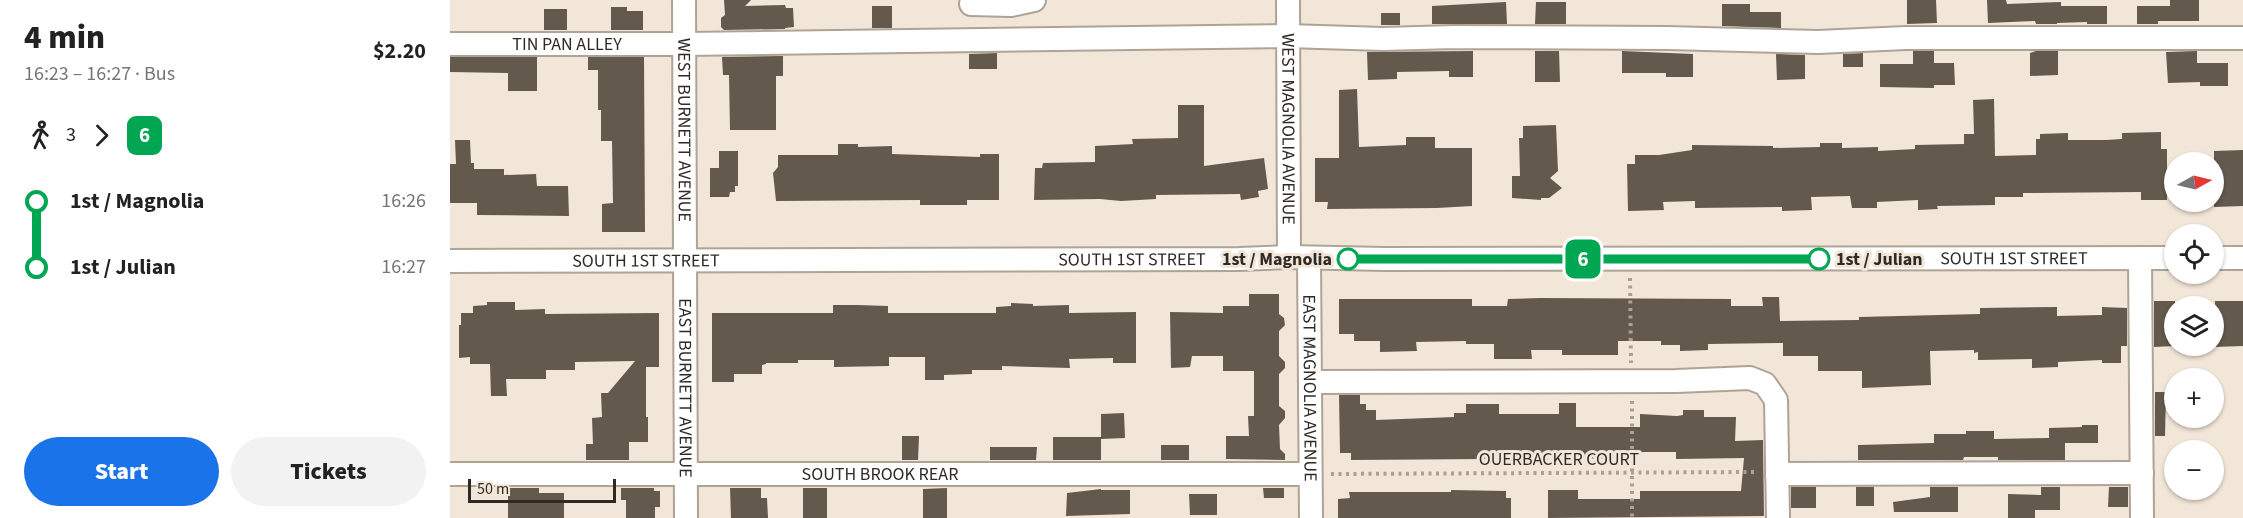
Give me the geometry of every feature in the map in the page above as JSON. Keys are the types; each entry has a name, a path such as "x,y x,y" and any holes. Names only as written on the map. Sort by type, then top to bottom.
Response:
{"street":[{"name":"WEST BURNETT AVENUE","path":"684,0 686,260"},
{"name":"WEST MAGNOLIA AVENUE","path":"1288,0 1299,257"},
{"path":"971,4 1025,2 1018,40"},
{"name":"TIN PAN ALLEY","path":"450,44 684,44 1288,36 1383,39 1667,38 1818,42 1906,38 2243,38"},
{"name":"SOUTH 1ST STREET","path":"450,261 1299,257 2164,258"},
{"name":"EAST MAGNOLIA AVENUE","path":"1299,257 1310,382 1311,518"},
{"path":"2140,258 2142,518"},
{"path":"2224,258 2243,258"},
{"name":"EAST BURNETT AVENUE","path":"686,260 686,518"},
{"path":"1310,382 1676,381 1750,378 1765,384 1776,400 1778,518"},
{"path":"1777,473 2142,473"},
{"name":"SOUTH BROOK REAR","path":"450,474 1310,474"}],"path":[{"name":"OUERBACKER COURT","path":"1341,473 1777,473"}],"building":[{"path":"724,0 751,0 745,6 785,5 786,8 793,8 794,27 724,30 721,27 721,18 725,15"},
{"path":"1907,0 1936,0 1937,23 1907,24"},
{"path":"1987,0 2006,0 2007,4 2061,2 2061,6 2107,6 2107,24 2087,24 2087,22 2036,24 2035,21 1988,23"},
{"path":"2170,0 2199,0 2199,21 2158,21 2158,24 2137,24 2137,6 2170,6"},
{"path":"1506,2 1507,24 1432,24 1432,6"},
{"path":"1536,2 1566,2 1566,24 1535,24"},
{"path":"1722,4 1750,4 1750,12 1781,12 1781,28 1722,26"},
{"path":"872,6 892,6 892,28 872,28"},
{"path":"611,7 627,7 627,11 643,11 643,30 611,30"},
{"path":"544,9 567,9 567,30 544,30"},
{"path":"1381,13 1400,13 1400,25 1381,25"},
{"path":"1473,51 1473,77 1449,77 1449,71 1397,72 1397,79 1368,80 1367,52"},
{"path":"1535,51 1559,51 1560,82 1535,82"},
{"path":"1622,51 1693,54 1693,77 1666,77 1666,73 1622,73"},
{"path":"1913,51 1934,51 1934,63 1954,63 1955,85 1934,85 1934,88 1880,87 1880,64 1913,64"},
{"path":"2058,51 2058,75 2030,76 2030,53"},
{"path":"2197,51 2197,63 2228,63 2228,86 2200,86 2200,82 2168,83 2166,52"},
{"path":"997,53 997,69 969,69 969,54"},
{"path":"1863,53 1863,67 1843,67 1843,54"},
{"path":"1776,54 1805,55 1805,79 1777,80"},
{"path":"783,56 783,76 776,76 776,130 730,130 729,75 723,75 722,57"},
{"path":"450,57 537,57 537,91 508,91 508,73 450,72"},
{"path":"588,57 644,57 645,232 602,232 602,204 613,203 612,141 601,141 598,70 588,70"},
{"path":"1357,89 1359,147 1406,145 1406,137 1435,137 1435,148 1472,148 1472,206 1327,209 1328,202 1315,202 1315,158 1339,158 1339,90"},
{"path":"1994,99 1995,156 2036,155 2036,139 2040,139 2040,134 2068,133 2068,140 2106,140 2122,139 2122,133 2161,132 2161,149 2167,149 2167,152 2164,152 2164,200 2141,200 2141,192 2023,193 2023,197 1995,197 1995,205 1937,206 1938,209 1918,210 1918,200 1877,202 1877,208 1852,208 1850,196 1811,197 1812,210 1782,211 1782,207 1695,208 1695,201 1663,202 1664,210 1628,211 1627,164 1635,164 1635,155 1659,155 1692,150 1692,145 1773,146 1773,148 1820,147 1820,143 1842,143 1842,148 1878,147 1878,151 1915,149 1915,145 1964,144 1964,134 1974,134 1973,100"},
{"path":"1178,105 1204,105 1204,166 1264,158 1268,189 1258,191 1259,197 1241,200 1240,194 1156,195 1156,199 1121,201 1034,200 1035,168 1042,168 1043,163 1095,162 1095,146 1133,144 1132,139 1178,138"},
{"path":"1556,125 1558,171 1550,178 1562,188 1549,198 1541,198 1541,200 1512,198 1512,176 1520,176 1519,138 1523,138 1523,126"},
{"path":"455,140 470,140 471,163 474,163 474,169 504,169 504,175 536,174 537,186 568,186 569,216 477,215 477,203 450,203 450,164 456,164"},
{"path":"838,144 858,144 858,147 892,146 892,154 980,157 980,154 999,154 999,200 967,200 967,205 920,205 920,200 776,201 773,173 778,167 778,155 838,155"},
{"path":"2243,150 2243,206 2224,207 2224,152 2214,151"},
{"path":"719,151 738,151 738,186 735,186 735,192 730,192 729,197 710,197 710,168 719,168"},
{"path":"1249,294 1279,294 1279,314 1284,318 1285,325 1279,331 1279,356 1285,362 1285,368 1279,374 1279,406 1285,411 1285,418 1279,425 1280,449 1285,454 1285,460 1226,459 1226,436 1249,436 1248,416 1254,416 1254,371 1223,371 1223,356 1192,356 1190,367 1171,368 1170,312 1223,313 1223,306 1249,306"},
{"path":"1762,297 1779,297 1780,321 1980,314 1980,308 2057,307 2057,316 2102,315 2102,307 2127,308 2127,346 2121,346 2121,363 2102,363 2102,360 2058,362 2058,367 2032,368 2032,359 1978,360 1978,352 1974,353 1974,350 1930,351 1931,385 1862,388 1862,371 1818,371 1818,356 1783,356 1783,343 1708,344 1708,350 1680,351 1680,345 1661,345 1661,341 1618,341 1618,355 1562,355 1562,350 1531,350 1532,359 1494,359 1494,344 1466,344 1466,341 1416,342 1417,351 1380,352 1380,341 1354,341 1354,334 1339,334 1339,299 1472,299 1472,306 1507,306 1508,299 1540,298 1731,299 1731,306 1763,306"},
{"path":"2154,301 2164,301 2164,347 2154,347"},
{"path":"2224,301 2243,301 2243,346 2224,347"},
{"path":"487,302 515,302 515,310 545,309 545,314 659,313 659,367 646,367 648,442 629,442 629,460 586,460 586,444 593,444 592,418 602,417 601,393 608,393 635,361 575,362 575,370 546,370 546,379 506,379 507,396 491,396 490,364 470,364 470,357 459,358 461,313 473,313 473,306 487,305"},
{"path":"1011,303 1033,304 1033,306 1069,305 1069,313 1136,312 1136,363 1113,363 1113,358 1069,359 1070,368 1002,366 1002,370 972,370 972,374 944,375 944,380 925,380 925,357 889,357 889,366 834,367 834,360 798,360 798,363 766,363 762,365 762,374 734,374 734,382 712,382 712,313 833,313 833,305 857,305 888,306 888,313 996,313 996,307 1011,306"},
{"path":"2155,392 2164,392 2165,436 2155,436"},
{"path":"1339,395 1360,395 1360,404 1366,404 1366,410 1376,410 1376,420 1454,417 1454,413 1466,413 1466,404 1499,404 1499,414 1559,414 1559,403 1576,403 1576,427 1640,427 1640,414 1677,416 1683,415 1683,410 1704,410 1704,417 1736,417 1735,441 1763,440 1764,516 1548,518 1548,490 1578,490 1578,499 1640,499 1640,491 1741,491 1744,458 1676,459 1676,452 1645,452 1611,454 1612,459 1548,457 1548,460 1351,460 1351,453 1340,453"},
{"path":"1124,413 1125,438 1101,439 1101,414"},
{"path":"2082,425 2098,425 2098,443 2065,443 2065,460 1998,460 1998,457 1964,457 1963,460 1858,460 1858,445 1934,443 1934,434 1966,434 1966,431 1994,431 1994,439 2049,438 2049,428 2082,427"},
{"path":"902,436 919,436 918,460 902,460"},
{"path":"1053,437 1101,437 1101,460 1053,460"},
{"path":"1161,445 1189,445 1189,460 1161,460"},
{"path":"990,447 1037,447 1036,460 990,460"},
{"path":"1791,487 1816,487 1816,508 1791,508"},
{"path":"1856,487 1874,487 1874,506 1856,506"},
{"path":"1930,487 1958,487 1958,512 1894,512 1893,502 1930,497"},
{"path":"2041,487 2060,487 2060,510 2035,510 2035,518 2008,518 2008,494 2041,495"},
{"path":"2109,487 2128,487 2128,507 2108,507"},
{"path":"508,488 539,488 539,493 564,493 564,518 508,518"},
{"path":"621,488 654,488 654,491 660,491 660,507 655,507 655,518 626,518 626,500 621,500"},
{"path":"730,488 761,488 761,498 767,498 768,518 731,518"},
{"path":"803,488 827,488 827,518 803,518"},
{"path":"947,488 947,518 923,518 923,489"},
{"path":"1263,488 1284,488 1284,498 1264,498"},
{"path":"1101,489 1130,490 1130,514 1066,516 1067,493"},
{"path":"1451,490 1506,491 1506,498 1511,498 1511,518 1338,518 1338,499 1350,498 1349,492 1451,492"},
{"path":"1189,494 1217,494 1217,515 1190,515"}],"bus line":[{"name":"6","path":"1348,259 1819,259"}],"place":[{"name":"1st / Magnolia","path":"1348,259"},
{"name":"1st / Julian","path":"1819,259"}]}
